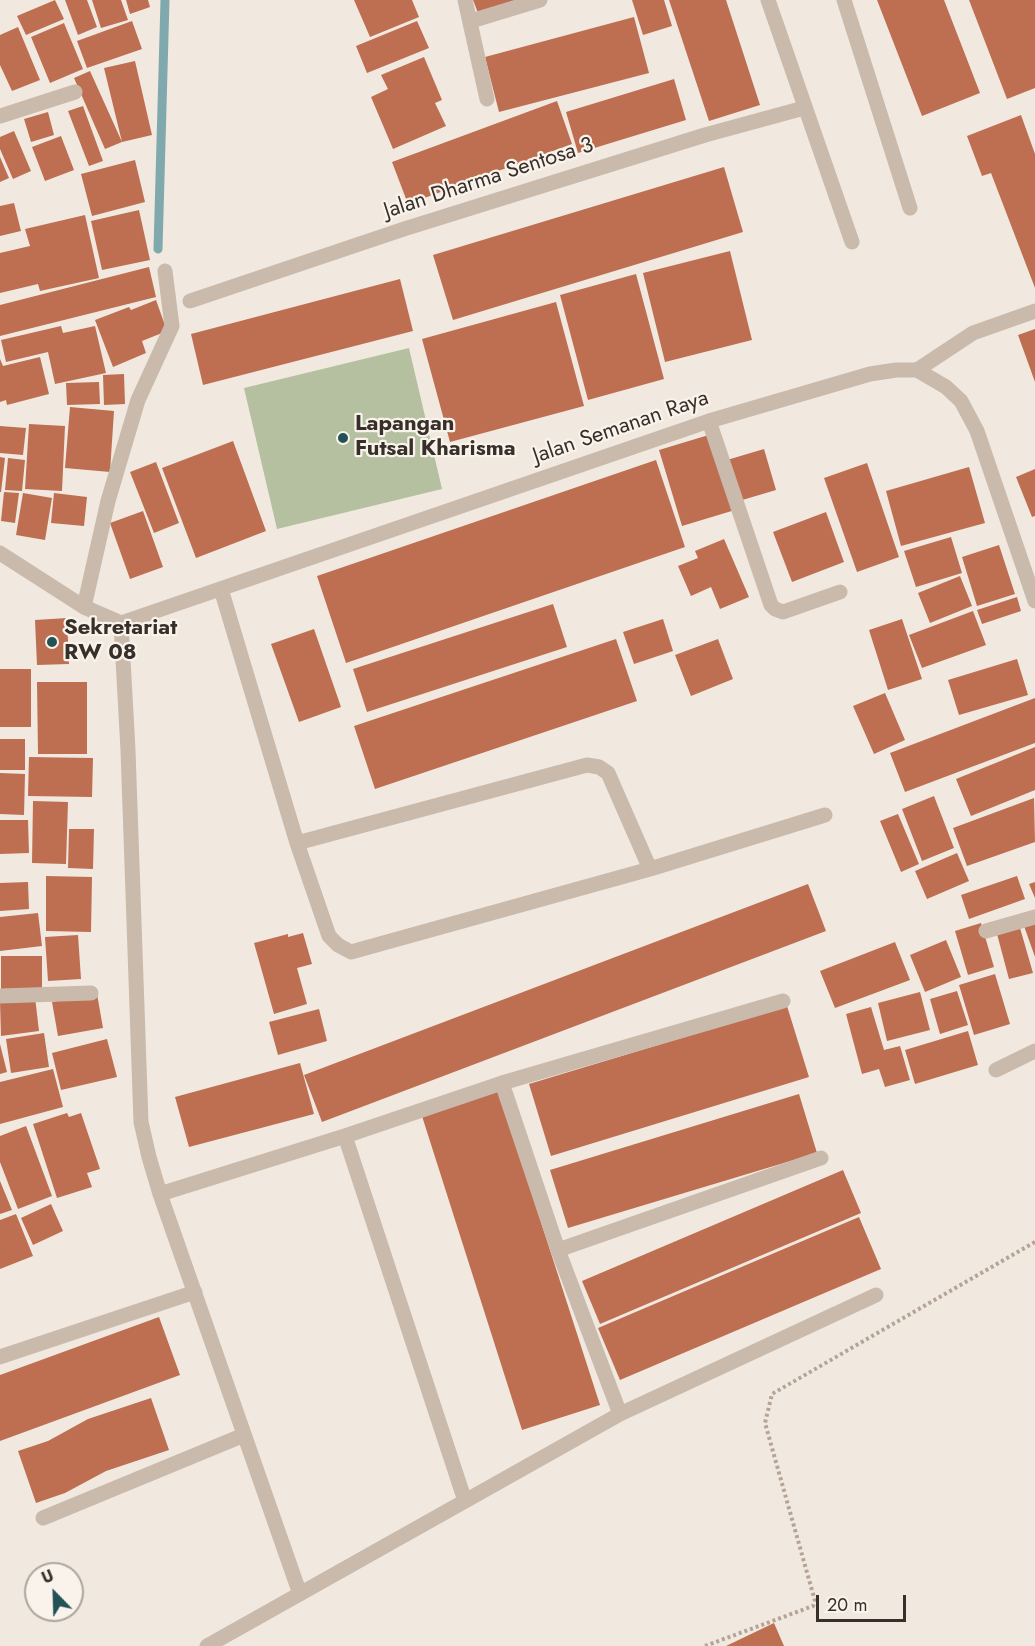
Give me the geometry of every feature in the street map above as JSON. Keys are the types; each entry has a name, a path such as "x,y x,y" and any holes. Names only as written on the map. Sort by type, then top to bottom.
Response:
{"street":[{"path":"465,0 487,99"},
{"path":"471,21 540,0"},
{"path":"768,0 852,243"},
{"path":"844,0 910,207"},
{"path":"0,116 75,92"},
{"name":"Jalan Dharma Sentosa 3","path":"190,302 427,222 705,135 804,108"},
{"path":"84,608 108,501 138,400 172,326 165,271"},
{"path":"1035,311 973,333 917,369 946,387 961,401 977,431 1035,601"},
{"name":"Jalan Semanan Raya","path":"121,623 709,421 870,374 917,369"},
{"path":"709,421 771,605 783,612 840,592"},
{"path":"0,553 84,608 121,623 128,750 141,1122 160,1194 300,1594"},
{"path":"221,589 297,843 329,936 338,945 351,952 650,869 825,815"},
{"path":"297,843 587,765 599,767 609,773 650,869"},
{"path":"986,931 1035,917"},
{"path":"0,996 91,993"},
{"path":"160,1194 345,1136 502,1083 783,1001"},
{"path":"996,1070 1035,1051"},
{"path":"502,1083 558,1250 620,1414"},
{"path":"345,1136 465,1501"},
{"path":"558,1250 821,1158"},
{"path":"0,1357 195,1292"},
{"path":"207,1646 620,1414 876,1295"},
{"path":"43,1518 244,1436"}],"path":[{"path":"705,1646 813,1606 815,1601 765,1423 772,1394 1035,1242"}],"green space":[{"name":"Lapangan Futsal Kharisma","path":"409,348 442,489 277,529 244,388"}],"building":[{"path":"55,0 64,19 26,35 17,16"},
{"path":"65,0 87,0 97,27 78,35"},
{"path":"92,0 121,0 128,20 101,28"},
{"path":"126,0 148,0 150,7 130,14"},
{"path":"354,0 412,0 419,17 370,37"},
{"path":"473,0 517,0 478,13"},
{"path":"632,0 664,0 672,26 643,35"},
{"path":"669,0 726,0 760,105 709,121"},
{"path":"877,0 944,0 980,93 922,116"},
{"path":"969,0 1035,0 1035,88 1007,99"},
{"path":"634,17 649,73 499,112 485,57"},
{"path":"132,21 142,49 87,68 77,41"},
{"path":"417,21 429,48 367,73 356,46"},
{"path":"64,23 83,69 50,83 31,37"},
{"path":"18,27 40,80 12,91 0,65 0,35"},
{"path":"424,57 442,100 435,103 446,126 393,149 371,97 388,89 381,75"},
{"path":"135,61 152,135 122,142 104,68"},
{"path":"90,71 122,142 105,149 74,78"},
{"path":"674,79 686,120 578,153 566,112"},
{"path":"557,101 572,144 408,204 392,162"},
{"path":"83,106 103,161 89,166 68,111"},
{"path":"48,112 54,135 31,142 24,119"},
{"path":"1021,115 1035,154 1035,288 991,173 982,176 967,136"},
{"path":"14,131 31,171 13,179 0,149 0,137"},
{"path":"61,136 74,170 45,181 32,147"},
{"path":"0,157 9,178 0,182"},
{"path":"135,160 145,202 92,216 81,174"},
{"path":"724,167 743,232 453,320 433,255"},
{"path":"14,203 21,231 0,236 0,206"},
{"path":"139,210 150,260 102,270 91,221"},
{"path":"85,215 99,278 40,291 38,284 0,293 0,253 30,246 25,229"},
{"path":"730,251 752,340 665,362 643,273"},
{"path":"149,267 156,297 0,336 0,305"},
{"path":"636,274 664,379 588,400 560,295"},
{"path":"400,279 413,331 203,385 191,334"},
{"path":"156,300 167,331 142,341 146,353 113,367 95,320"},
{"path":"556,302 584,406 450,442 422,339"},
{"path":"61,326 63,333 95,326 106,373 55,384 48,352 6,362 1,340"},
{"path":"1035,329 1035,382 1018,335"},
{"path":"40,357 49,394 7,405 6,400 0,402 0,359 3,366"},
{"path":"124,374 125,404 104,405 103,375"},
{"path":"99,382 100,404 67,405 66,383"},
{"path":"70,407 114,411 110,472 65,468"},
{"path":"29,424 65,426 62,491 25,489"},
{"path":"0,426 26,428 23,455 0,453"},
{"path":"712,434 735,510 682,526 659,450"},
{"path":"233,441 266,531 196,558 162,468"},
{"path":"764,449 776,490 739,501 727,460"},
{"path":"0,457 5,458 1,492 0,492"},
{"path":"8,458 25,460 22,491 5,490"},
{"path":"656,460 685,547 346,663 317,576"},
{"path":"156,462 179,523 154,533 130,472"},
{"path":"867,463 899,557 857,572 824,478"},
{"path":"969,467 985,523 901,546 886,491"},
{"path":"1035,469 1035,516 1032,517 1016,477"},
{"path":"4,492 19,493 15,523 1,521"},
{"path":"23,493 52,498 45,540 16,535"},
{"path":"54,493 87,497 84,526 51,523"},
{"path":"143,511 163,567 130,579 110,523"},
{"path":"826,512 844,562 792,582 773,532"},
{"path":"951,537 962,573 916,587 904,551"},
{"path":"724,539 749,597 720,609 711,587 691,596 678,566 698,558 695,551"},
{"path":"999,545 1015,594 977,606 962,557"},
{"path":"960,576 972,606 930,623 918,593"},
{"path":"1017,597 1021,611 982,624 977,610"},
{"path":"553,604 567,647 367,712 353,669"},
{"path":"973,611 986,645 922,668 909,635"},
{"name":"Sekretariat RW 08","path":"67,618 69,664 37,665 35,620"},
{"path":"663,619 673,651 634,664 623,632"},
{"path":"902,619 922,679 888,690 869,630"},
{"path":"314,629 341,707 299,722 271,644"},
{"path":"616,639 637,701 375,789 354,726"},
{"path":"718,639 733,679 691,696 675,655"},
{"path":"1017,659 1028,695 959,715 948,680"},
{"path":"0,669 31,669 31,727 0,727"},
{"path":"37,682 87,682 87,754 38,754"},
{"path":"885,693 905,740 874,754 853,706"},
{"path":"1035,698 1035,743 905,792 890,753"},
{"path":"0,739 25,739 25,770 0,770"},
{"path":"1035,747 1035,790 971,816 956,779"},
{"path":"29,757 93,758 92,797 28,796"},
{"path":"0,773 25,774 24,815 0,814"},
{"path":"934,796 954,848 922,861 902,809"},
{"path":"1034,798 1035,842 967,866 953,828"},
{"path":"33,801 68,802 66,864 32,863"},
{"path":"898,814 919,864 901,872 880,821"},
{"path":"0,820 28,820 29,853 0,854"},
{"path":"69,829 94,829 93,869 68,868"},
{"path":"957,853 969,881 927,899 915,871"},
{"path":"46,876 92,877 91,932 46,931"},
{"path":"1017,876 1025,899 969,919 961,895"},
{"path":"28,882 29,909 0,911 0,883"},
{"path":"1035,882 1035,898 1029,884"},
{"path":"808,884 826,931 322,1122 304,1075"},
{"path":"38,913 42,946 0,951 0,917"},
{"path":"1035,922 1035,957 1024,926"},
{"path":"981,923 994,967 968,975 955,931"},
{"path":"1020,928 1033,973 1009,979 997,934"},
{"path":"303,933 312,964 297,968 307,1004 274,1014 254,943 288,934 288,937"},
{"path":"78,935 81,979 48,981 45,937"},
{"path":"946,940 961,977 925,992 910,955"},
{"path":"895,942 910,980 835,1008 820,971"},
{"path":"1,956 42,956 42,990 1,989"},
{"path":"995,974 1010,1024 974,1035 959,985"},
{"path":"957,991 968,1025 940,1034 930,999"},
{"path":"920,992 930,1030 887,1041 878,1003"},
{"path":"97,994 103,1028 58,1036 52,1002"},
{"path":"35,997 39,1031 1,1036 0,1001"},
{"path":"787,1006 809,1077 551,1156 529,1084"},
{"path":"871,1007 884,1050 900,1046 910,1080 885,1087 879,1069 862,1074 846,1014"},
{"path":"319,1009 327,1041 278,1055 269,1022"},
{"path":"968,1031 978,1065 915,1084 905,1050"},
{"path":"44,1033 49,1067 11,1073 6,1039"},
{"path":"107,1039 117,1077 61,1090 52,1053"},
{"path":"0,1044 7,1072 0,1074"},
{"path":"300,1063 314,1114 189,1147 175,1097"},
{"path":"53,1069 63,1107 0,1124 0,1082"},
{"path":"498,1089 600,1405 522,1430 421,1113"},
{"path":"799,1094 817,1153 568,1228 550,1170"},
{"path":"67,1113 69,1117 81,1113 100,1169 87,1173 92,1187 57,1198 33,1124"},
{"path":"26,1126 52,1196 18,1209 0,1162 0,1136"},
{"path":"843,1170 861,1213 600,1324 582,1281"},
{"path":"0,1181 12,1210 0,1214"},
{"path":"51,1204 63,1231 33,1245 21,1218"},
{"path":"16,1214 33,1256 0,1269 0,1220"},
{"path":"859,1217 881,1269 620,1380 598,1328"},
{"path":"159,1317 180,1375 0,1441 0,1375"},
{"path":"151,1398 169,1450 106,1471 65,1493 36,1503 18,1451 48,1441 88,1419"},
{"path":"774,1623 784,1646 726,1646"}],"waterway":[{"path":"158,249 165,0"}],"place":[{"name":"Lapangan Futsal Kharisma","path":"343,438"},
{"name":"Sekretariat RW 08","path":"52,642"}]}
